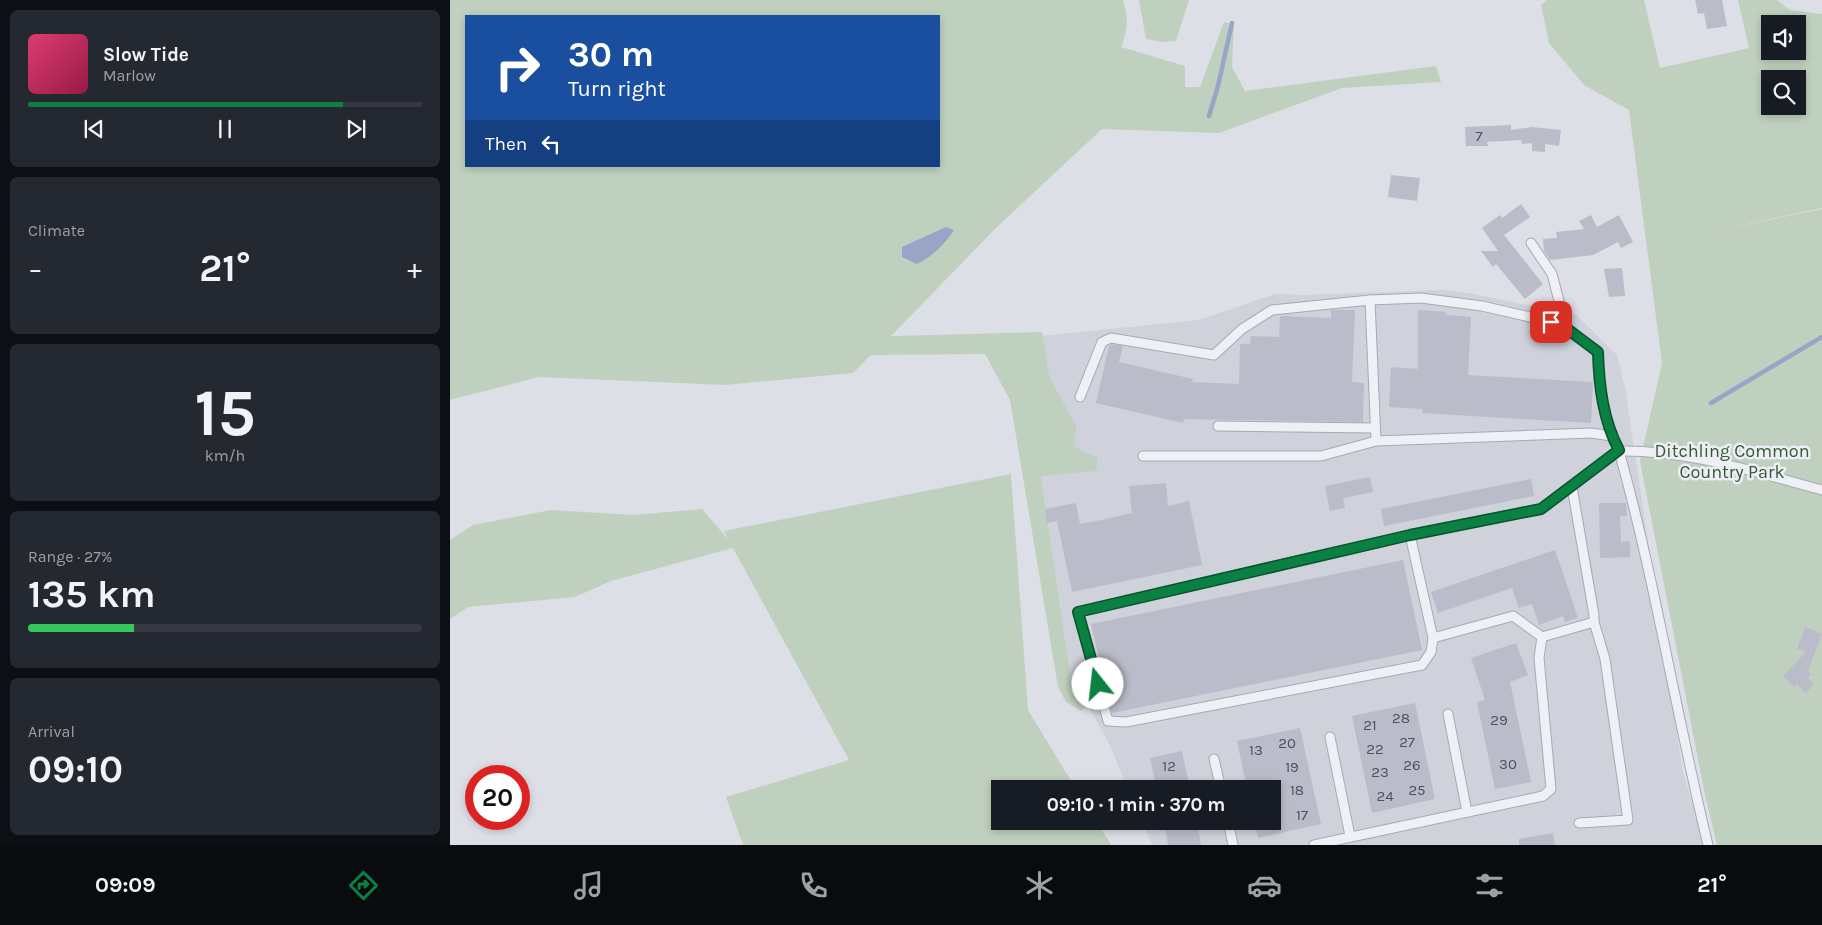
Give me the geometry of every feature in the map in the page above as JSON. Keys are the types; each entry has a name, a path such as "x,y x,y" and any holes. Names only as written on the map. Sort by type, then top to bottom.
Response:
{"lane":[{"path":"1531,243 1552,274 1566,328"},
{"path":"1080,397 1102,342 1112,338 1214,355 1242,328 1272,310 1370,300 1421,298 1482,306 1551,322 1566,328 1598,352 1598,385 1611,436 1619,450 1637,517 1689,768 1708,845"},
{"path":"1370,300 1376,441"},
{"path":"1218,426 1375,428"},
{"path":"1142,456 1321,456 1376,441 1591,433 1611,436"},
{"path":"1410,535 1433,638 1431,652 1422,665 1126,722 1108,721 1078,612 1410,535 1541,509 1619,450 1650,450 1723,463 1822,490"},
{"path":"1572,487 1594,622 1605,658 1628,820 1579,823"},
{"path":"1433,638 1513,616 1542,637"},
{"path":"1542,637 1594,622"},
{"path":"1314,845 1543,796 1551,789 1539,658 1542,637"},
{"path":"1448,714 1467,812"},
{"path":"1330,737 1350,836"},
{"path":"1214,759 1218,780"},
{"path":"1230,830 1233,845"}],"shaded area":[{"path":"1443,290 1469,293 1576,315 1617,355 1625,388 1682,768 1704,845 1152,845 1146,830 1281,830 1281,780 1124,780 1110,746 1088,705 1072,687 1041,476 1001,340 1199,320 1275,294 1306,295"}],"green space":[{"path":"450,0 1123,0 1127,24 1121,47 1185,66 1185,87 1200,87 1224,22 1234,24 1232,67 1245,91 1436,66 1441,82 1342,88 1219,133 1102,129 995,229 891,336 1042,332 1049,376 1077,428 1073,446 1098,458 1096,471 1041,476 1072,687 1088,705 1081,711 1066,702 1058,687 1010,400 985,354 871,355 853,373 725,385 539,377 450,400"},
{"path":"1139,0 1189,0 1176,41 1162,42 1146,39"},
{"name":"Ditchling Common Country Park","path":"1547,0 1644,0 1660,68 1749,48 1738,0 1777,0 1790,10 1822,14 1822,208 1720,230 1822,209 1822,845 1717,845 1705,795 1640,461 1662,363 1629,110 1584,85 1549,43 1541,5"},
{"path":"1011,474 1028,710 1071,780 991,780 991,830 1102,830 1111,845 743,845 726,797 849,760 733,548 611,581 575,597 468,607 450,619 450,540 473,525 551,510 633,515 702,509 728,539 724,531"}],"water":[{"path":"946,227 954,230 933,254 917,264 902,257 902,247"}],"building":[{"path":"1695,0 1722,0 1727,26 1707,29 1704,13 1698,14"},
{"path":"1511,125 1511,130 1532,127 1561,130 1559,146 1545,144 1545,152 1532,151 1532,143 1522,144 1521,140 1487,142 1488,146 1466,146 1465,127"},
{"path":"1391,175 1420,178 1417,201 1388,197"},
{"path":"1521,204 1530,217 1504,235 1543,284 1525,299 1496,264 1493,267 1481,251 1498,251 1482,228 1500,215 1502,218"},
{"path":"1591,215 1597,227 1619,215 1633,242 1621,248 1618,242 1593,255 1550,260 1544,251 1543,239 1557,238 1556,232 1584,229 1579,221"},
{"path":"1622,268 1625,296 1609,297 1604,269"},
{"path":"1331,310 1355,310 1352,382 1364,383 1363,422 1184,419 1183,423 1096,403 1109,346 1112,344 1123,346 1119,362 1193,379 1192,382 1239,384 1240,344 1250,344 1251,336 1279,337 1280,316 1331,318"},
{"path":"1418,310 1446,312 1445,315 1471,317 1468,375 1593,382 1591,423 1422,413 1423,409 1389,407 1391,367 1418,369"},
{"path":"1370,477 1373,492 1343,498 1345,508 1330,511 1325,486"},
{"path":"1531,479 1534,496 1384,526 1381,509"},
{"path":"1166,483 1168,506 1189,501 1202,565 1072,592 1057,521 1047,523 1045,509 1076,503 1080,524 1101,520 1132,513 1129,486"},
{"path":"1599,503 1626,503 1627,516 1620,516 1621,542 1630,541 1630,557 1600,558"},
{"path":"1555,550 1578,618 1565,622 1563,616 1539,625 1532,604 1519,608 1512,588 1438,613 1431,592"},
{"path":"1403,560 1422,650 1112,713 1091,624"},
{"path":"1805,627 1822,634 1808,671 1811,674 1808,678 1814,684 1806,693 1797,684 1794,687 1783,676 1806,652 1797,649"},
{"path":"1516,643 1528,675 1510,682 1531,782 1495,789 1477,702 1485,700 1471,658"},
{"path":"1415,703 1435,799 1372,813 1352,716"},
{"path":"1300,728 1321,824 1258,838 1256,830 1281,830 1281,780 1245,780 1237,741"},
{"path":"1182,751 1188,780 1155,780 1150,758"},
{"path":"1166,830 1198,830 1201,845 1168,845"},
{"path":"1553,833 1555,845 1519,845 1519,839"}],"waterway":[{"path":"1209,116 1218,86 1232,23"},
{"path":"1711,403 1822,337"}],"route":[{"path":"1098,684 1078,612 1410,535 1541,509 1619,450 1611,436 1598,385 1598,352 1566,328 1551,322"}]}
